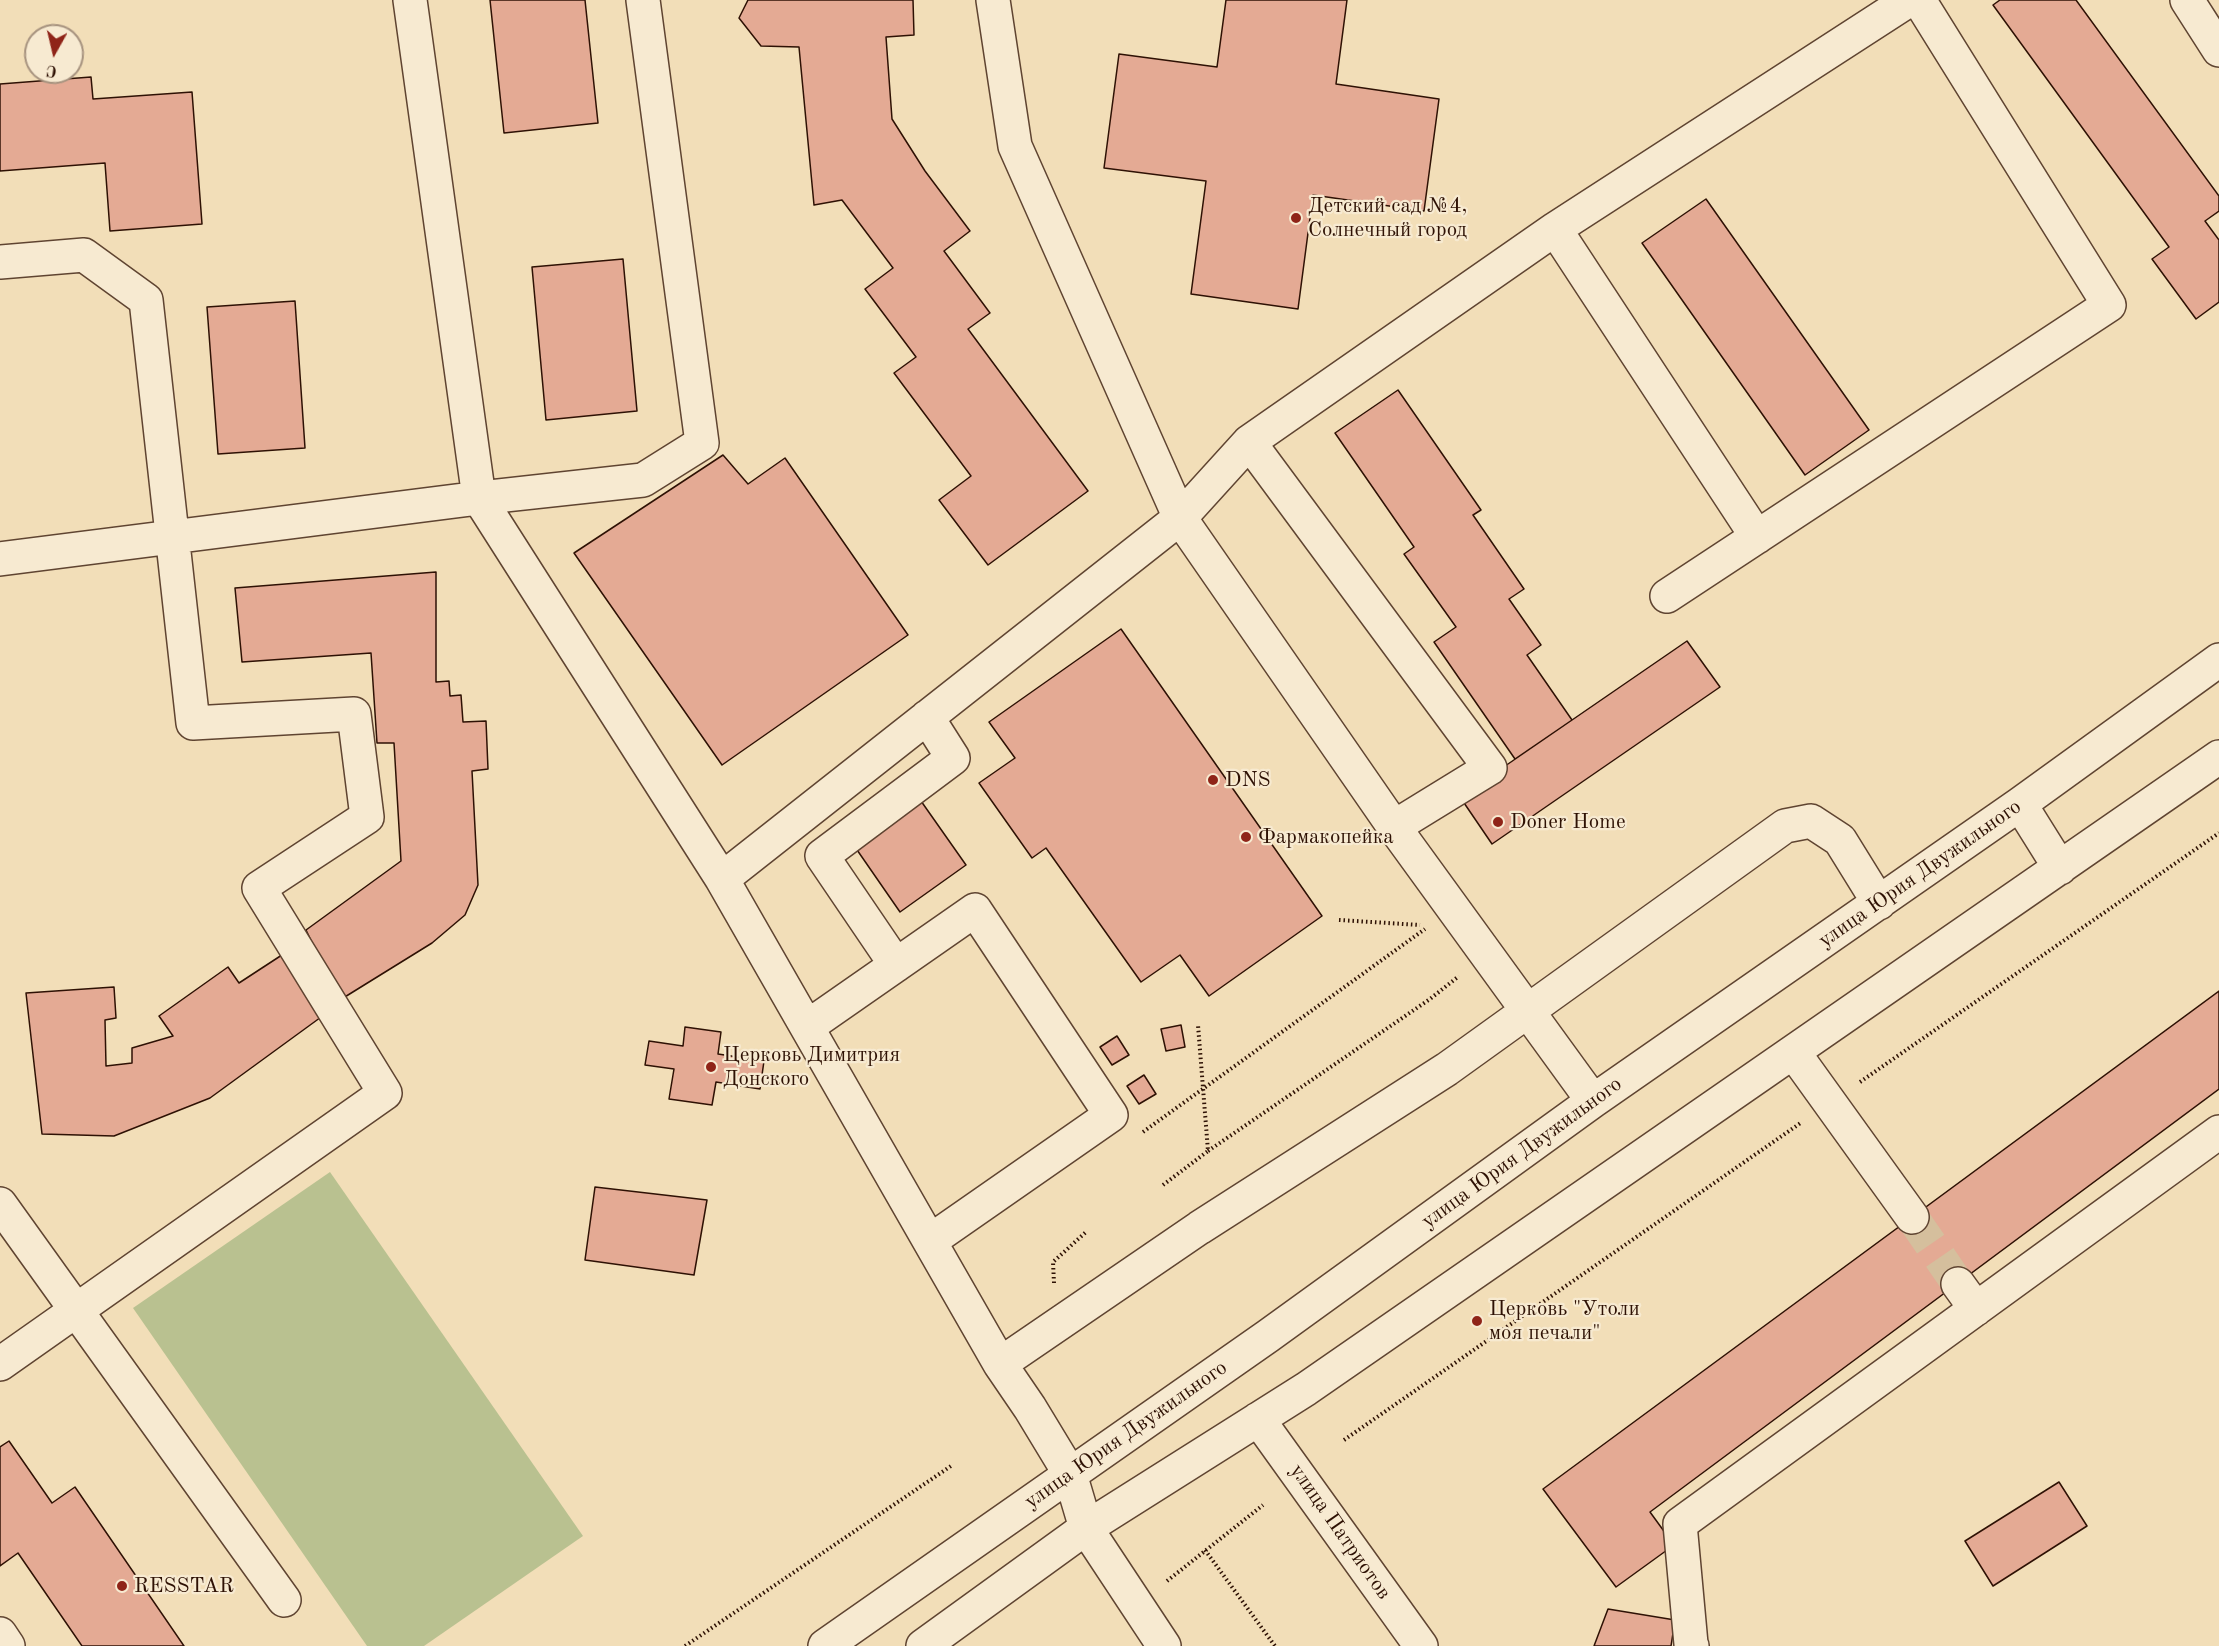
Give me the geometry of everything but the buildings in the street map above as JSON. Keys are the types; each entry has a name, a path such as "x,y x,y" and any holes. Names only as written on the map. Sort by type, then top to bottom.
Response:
{"street":[{"path":"410,0 479,498 722,879 1000,1364 1070,1474 1086,1528 1164,1646"},
{"path":"0,559 479,498 643,480 702,443 643,0"},
{"path":"993,0 1015,146 1180,518 1394,827 1593,1101"},
{"path":"722,879 1180,518 1249,442 1555,229 1909,0"},
{"path":"1667,596 2109,305 1919,0"},
{"path":"2187,0 2219,50"},
{"path":"1555,229 1757,537"},
{"path":"0,262 84,255 146,300 193,723 354,714 367,817 259,888 385,1093 0,1364"},
{"path":"1249,442 1490,768 1394,827"},
{"name":"улица Юрия Двужильного","path":"825,1646 1268,1336 1593,1101 2020,804 2219,660"},
{"path":"896,965 822,856 953,758 927,717"},
{"path":"923,1646 1086,1528 1316,1383 2219,757"},
{"path":"2020,804 2060,868"},
{"path":"1000,1364 1198,1228 1448,1069 1785,826 1811,821 1840,840 1879,903"},
{"path":"807,1027 975,910 1111,1115 930,1241"},
{"path":"1794,1053 1912,1217"},
{"path":"1692,1646 1680,1524 1967,1296 2219,1132"},
{"path":"0,1204 284,1600"},
{"name":"улица Патриотов","path":"1258,1419 1421,1646"},
{"path":"0,1634 8,1646"}],"path":[{"path":"1344,1440 2219,833"},
{"path":"1136,1137 1430,926 1339,920"},
{"path":"1163,1185 1208,1151 1430,999 1464,973"},
{"path":"1198,1025 1208,1151"},
{"path":"1054,1284 1053,1262 1086,1232"},
{"path":"685,1646 951,1466"},
{"path":"1167,1581 1263,1505"},
{"path":"1205,1550 1275,1646"}],"green space":[{"path":"330,1172 583,1536 424,1646 367,1646 133,1308"}],"tunnel":[{"path":"1912,1217 1958,1284"}],"place":[{"name":"Детский сад №4, Солнечный город","path":"1296,218"},
{"name":"DNS","path":"1213,780"},
{"name":"Doner Home","path":"1498,822"},
{"name":"Фармакопейка","path":"1246,837"},
{"name":"Церковь Димитрия Донского","path":"711,1067"},
{"name":"Церковь \"Утоли моя печали\"","path":"1477,1321"},
{"name":"RESSTAR","path":"122,1586"}]}
